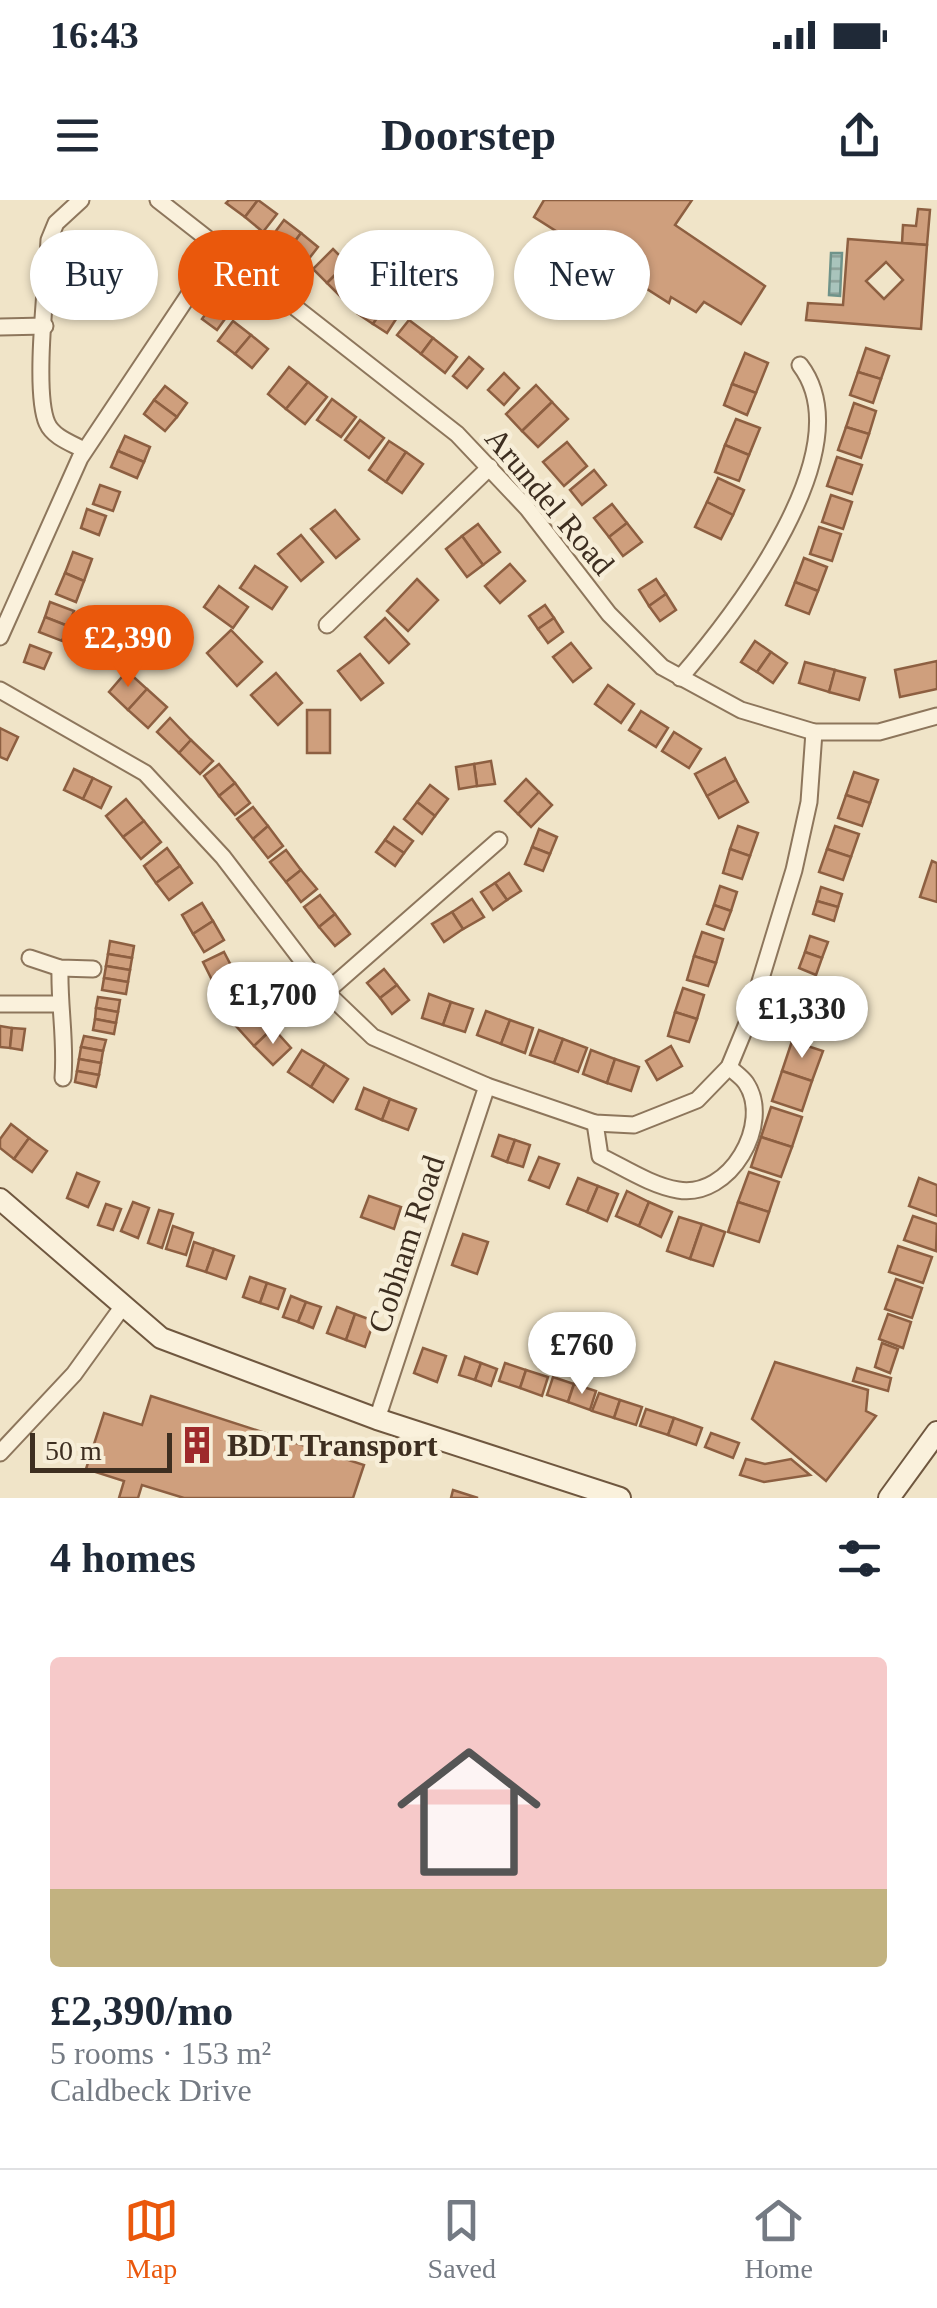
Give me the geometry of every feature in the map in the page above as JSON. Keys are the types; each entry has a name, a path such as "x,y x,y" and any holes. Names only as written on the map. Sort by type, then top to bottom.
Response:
{"street":[{"path":"80,200 56,223 49,240 44,326 45,420 52,432 84,450"},
{"name":"Arundel Road","path":"158,200 197,230"},
{"path":"0,637 84,450 178,310"},
{"name":"Arundel Road","path":"312,320 457,434 490,467 640,649 680,678 741,710 814,732 879,732 937,716"},
{"path":"0,327 44,326"},
{"path":"680,678 752,588 798,494 818,434 814,385 800,366"},
{"path":"326,625 490,467"},
{"path":"0,690 146,773 223,857 326,992 373,1037 488,1086 596,1123 634,1125 668,1115 697,1100 728,1068 748,1021 794,870 809,802 814,732"},
{"path":"326,992 499,840"},
{"path":"30,958 60,968 92,969"},
{"path":"60,968 59,1004 66,1035 63,1078"},
{"path":"0,1004 59,1004"},
{"path":"596,1123 600,1156 679,1191 718,1184 742,1158 753,1122 748,1084 728,1068"},
{"name":"Cobham Road","path":"377,1419 488,1086"},
{"path":"0,1199 161,1338 377,1419 620,1498"},
{"path":"0,1453 74,1374 123,1306"},
{"path":"890,1498 936,1436"}],"water":[{"path":"831,253 842,253 840,296 829,295"}],"building":[{"path":"258,200 245,217 226,203"},
{"path":"258,200 277,214 265,230 245,217"},
{"path":"544,200 692,200 675,225 765,286 741,324 704,302 696,312 671,297 669,303 650,291 650,230 554,230 534,217"},
{"path":"918,209 930,210 927,245 902,243 903,225 916,226"},
{"path":"284,220 297,230 277,230"},
{"path":"848,239 927,245 921,329 806,320 808,303 843,305","holes":["886,262 903,280 884,299 866,281"]},
{"path":"334,250 334,276 327,283 314,268"},
{"path":"203,320 224,320 217,330"},
{"path":"376,320 395,320 387,333 373,324"},
{"path":"409,320 433,338 421,354 397,335"},
{"path":"233,321 251,335 235,354 218,341"},
{"path":"251,335 268,349 252,368 235,354"},
{"path":"433,338 457,357 445,373 421,354"},
{"path":"866,348 889,356 881,379 858,372"},
{"path":"745,353 768,363 756,393 732,384"},
{"path":"469,357 483,369 467,388 453,376"},
{"path":"289,367 308,382 286,409 268,394"},
{"path":"858,372 881,379 873,403 850,395"},
{"path":"504,373 519,388 504,405 488,390"},
{"path":"308,382 327,397 305,424 286,409"},
{"path":"732,384 756,393 747,415 724,405"},
{"path":"536,385 552,402 522,431 506,414"},
{"path":"165,386 187,403 177,417 154,400"},
{"path":"332,399 356,417 341,437 317,420"},
{"path":"154,400 177,417 165,431 144,414"},
{"path":"552,402 568,419 538,447 522,431"},
{"path":"854,403 876,411 869,434 846,427"},
{"path":"736,419 760,428 749,455 725,445"},
{"path":"360,420 384,438 369,458 345,440"},
{"path":"846,427 869,434 861,458 838,450"},
{"path":"125,436 150,447 144,462 118,451"},
{"path":"389,441 406,452 386,482 369,470"},
{"path":"567,442 587,466 564,486 543,462"},
{"path":"725,445 749,455 739,481 715,472"},
{"path":"118,451 144,462 137,478 111,467"},
{"path":"406,452 423,464 402,493 386,482"},
{"path":"837,457 862,465 852,494 827,486"},
{"path":"594,470 606,485 582,505 570,490"},
{"path":"718,478 744,490 733,515 707,502"},
{"path":"100,485 120,492 113,511 93,504"},
{"path":"831,495 852,502 843,529 822,522"},
{"path":"707,502 733,515 721,539 695,527"},
{"path":"612,504 627,523 609,537 594,518"},
{"path":"87,509 106,516 99,535 81,528"},
{"path":"335,510 359,539 336,558 311,529"},
{"path":"627,523 642,542 623,556 609,537"},
{"path":"478,524 500,552 483,565 462,536"},
{"path":"819,527 841,534 832,561 810,554"},
{"path":"301,535 323,562 301,581 278,554"},
{"path":"462,536 483,565 467,577 446,549"},
{"path":"73,552 92,559 84,581 65,573"},
{"path":"804,558 827,567 818,591 795,582"},
{"path":"510,564 525,581 500,603 485,586"},
{"path":"255,566 287,587 272,609 240,588"},
{"path":"65,573 84,581 76,602 56,594"},
{"path":"417,579 438,600 408,631 387,611"},
{"path":"656,579 666,594 649,606 639,590"},
{"path":"795,582 818,591 809,614 786,605"},
{"path":"219,586 248,607 233,628 204,607"},
{"path":"666,594 676,610 660,621 649,606"},
{"path":"50,602 74,611 68,626 45,617"},
{"path":"545,605 554,618 538,629 529,616"},
{"path":"45,617 68,626 62,641 39,632"},
{"path":"385,618 409,644 389,663 365,637"},
{"path":"554,618 563,632 548,643 538,629"},
{"path":"231,630 262,662 237,686 207,653"},
{"path":"755,641 771,652 757,672 741,662"},
{"path":"571,643 591,668 573,682 553,657"},
{"path":"30,645 51,653 44,669 24,662"},
{"path":"771,652 787,663 773,683 757,672"},
{"path":"360,654 383,683 361,700 338,671"},
{"path":"937,661 937,689 900,697 895,670"},
{"path":"805,662 835,670 829,692 799,683"},
{"path":"835,670 865,678 859,700 829,692"},
{"path":"127,671 147,689 128,710 109,692"},
{"path":"276,673 302,703 278,725 251,695"},
{"path":"608,685 634,704 621,723 595,704"},
{"path":"147,689 167,707 148,728 128,710"},
{"path":"307,710 330,710 330,753 307,753"},
{"path":"641,711 668,728 656,747 629,730"},
{"path":"170,718 191,740 179,753 157,732"},
{"path":"0,728 18,737 7,760 0,757"},
{"path":"674,732 701,749 689,768 662,751"},
{"path":"191,740 213,761 200,774 179,753"},
{"path":"725,758 736,780 707,796 695,774"},
{"path":"491,761 495,784 477,786 474,764"},
{"path":"219,764 235,783 219,796 204,776"},
{"path":"474,764 477,786 459,789 456,767"},
{"path":"74,769 93,778 83,799 64,790"},
{"path":"854,772 878,780 870,803 846,795"},
{"path":"93,778 111,787 101,808 83,799"},
{"path":"526,779 539,792 518,814 505,801"},
{"path":"736,780 748,802 719,818 707,796"},
{"path":"235,783 250,803 235,815 219,796"},
{"path":"430,785 448,799 435,816 417,802"},
{"path":"539,792 552,805 531,827 518,814"},
{"path":"846,795 870,803 862,826 838,818"},
{"path":"126,799 144,821 123,837 106,816"},
{"path":"417,802 435,816 422,834 404,819"},
{"path":"253,807 268,826 253,839 237,819"},
{"path":"144,821 161,842 141,859 123,837"},
{"path":"268,826 283,846 268,858 253,839"},
{"path":"738,826 758,833 750,856 730,849"},
{"path":"835,826 859,834 851,857 827,849"},
{"path":"394,827 413,841 404,853 385,840"},
{"path":"539,829 557,837 550,854 532,847"},
{"path":"385,840 404,853 395,866 376,852"},
{"path":"532,847 550,854 543,871 525,864"},
{"path":"167,848 180,866 156,883 144,866"},
{"path":"730,849 750,856 742,879 723,873"},
{"path":"827,849 851,857 843,880 819,872"},
{"path":"286,850 301,870 286,882 270,862"},
{"path":"932,861 937,863 937,902 920,897"},
{"path":"180,866 192,883 169,900 156,883"},
{"path":"301,870 317,889 301,902 286,882"},
{"path":"509,873 521,891 507,900 495,883"},
{"path":"495,883 507,900 493,910 481,892"},
{"path":"720,886 737,892 731,911 714,905"},
{"path":"821,887 842,894 838,907 817,901"},
{"path":"320,895 335,914 319,927 304,907"},
{"path":"472,899 484,917 463,929 452,912"},
{"path":"817,901 838,907 834,921 813,914"},
{"path":"202,903 213,921 193,934 182,915"},
{"path":"714,905 731,911 724,930 707,924"},
{"path":"452,912 463,929 444,942 432,924"},
{"path":"335,914 350,934 335,946 319,927"},
{"path":"213,921 224,940 204,952 193,934"},
{"path":"702,932 723,939 716,963 694,956"},
{"path":"810,936 828,942 822,958 805,952"},
{"path":"110,941 134,946 132,958 108,954"},
{"path":"224,952 236,975 215,986 203,962"},
{"path":"805,952 822,958 816,975 799,968"},
{"path":"108,954 132,958 130,970 106,966"},
{"path":"694,956 716,963 708,986 687,980"},
{"path":"106,966 130,970 128,982 104,978"},
{"path":"384,969 397,985 380,998 367,983"},
{"path":"236,975 248,999 228,1010 215,986"},
{"path":"104,978 128,982 126,994 102,990"},
{"path":"397,985 409,1000 392,1014 380,998"},
{"path":"683,988 704,995 697,1019 675,1012"},
{"path":"791,988 821,998 816,1016 786,1007"},
{"path":"429,994 451,1002 443,1025 422,1018"},
{"path":"98,997 120,1000 118,1012 96,1008"},
{"path":"451,1002 473,1009 465,1032 443,1025"},
{"path":"786,1007 816,1016 810,1034 780,1025"},
{"path":"96,1008 118,1012 116,1023 95,1019"},
{"path":"254,1008 273,1028 254,1046 236,1026"},
{"path":"486,1011 510,1020 501,1044 477,1035"},
{"path":"675,1012 697,1019 689,1042 668,1036"},
{"path":"95,1019 116,1023 114,1034 93,1030"},
{"path":"510,1020 533,1028 525,1053 501,1044"},
{"path":"0,1026 12,1028 10,1048 0,1047"},
{"path":"12,1028 25,1029 22,1050 10,1048"},
{"path":"273,1028 291,1048 273,1065 254,1046"},
{"path":"539,1030 563,1039 554,1063 530,1055"},
{"path":"84,1036 106,1040 103,1051 81,1047"},
{"path":"563,1039 587,1048 578,1072 554,1063"},
{"path":"792,1041 823,1051 812,1081 782,1071"},
{"path":"671,1046 682,1066 657,1080 646,1061"},
{"path":"81,1047 103,1051 101,1063 79,1059"},
{"path":"302,1050 325,1064 311,1087 288,1072"},
{"path":"591,1050 615,1059 607,1083 583,1074"},
{"path":"79,1059 101,1063 99,1075 77,1071"},
{"path":"615,1059 639,1067 631,1091 607,1083"},
{"path":"325,1064 348,1079 333,1102 311,1087"},
{"path":"77,1071 99,1075 96,1087 75,1082"},
{"path":"782,1071 812,1081 802,1111 772,1101"},
{"path":"364,1088 390,1099 382,1120 356,1109"},
{"path":"390,1099 416,1109 408,1130 382,1120"},
{"path":"771,1107 802,1117 792,1147 761,1137"},
{"path":"11,1124 29,1138 14,1159 0,1148 0,1139"},
{"path":"499,1135 515,1140 507,1162 492,1156"},
{"path":"761,1137 792,1147 781,1177 751,1167"},
{"path":"29,1138 47,1151 32,1172 14,1159"},
{"path":"515,1140 530,1145 523,1167 507,1162"},
{"path":"539,1157 559,1164 549,1188 529,1180"},
{"path":"749,1172 779,1182 769,1212 738,1202"},
{"path":"77,1173 99,1182 88,1207 67,1198"},
{"path":"578,1178 598,1186 587,1212 567,1204"},
{"path":"919,1178 937,1185 937,1216 909,1206"},
{"path":"598,1186 618,1194 607,1221 587,1212"},
{"path":"627,1191 649,1202 639,1226 616,1216"},
{"path":"369,1196 401,1207 394,1229 361,1217"},
{"path":"133,1202 149,1208 138,1238 121,1231"},
{"path":"649,1202 672,1212 661,1237 639,1226"},
{"path":"738,1202 769,1212 759,1242 728,1232"},
{"path":"106,1204 121,1209 113,1230 98,1225"},
{"path":"159,1210 173,1214 162,1248 148,1243"},
{"path":"913,1216 937,1224 936,1251 904,1240"},
{"path":"679,1217 702,1224 690,1259 667,1251"},
{"path":"702,1224 725,1232 713,1266 690,1259"},
{"path":"173,1226 193,1233 186,1255 166,1249"},
{"path":"463,1234 488,1242 477,1274 452,1265"},
{"path":"194,1242 214,1249 206,1272 187,1266"},
{"path":"898,1246 932,1257 923,1283 889,1272"},
{"path":"214,1249 234,1256 226,1279 206,1272"},
{"path":"250,1277 267,1283 260,1303 243,1297"},
{"path":"896,1279 922,1288 912,1318 885,1309"},
{"path":"267,1283 285,1289 278,1309 260,1303"},
{"path":"291,1296 306,1302 298,1322 283,1317"},
{"path":"306,1302 321,1307 313,1328 298,1322"},
{"path":"337,1307 355,1314 346,1340 327,1333"},
{"path":"355,1314 374,1321 365,1347 346,1340"},
{"path":"888,1314 911,1322 903,1348 879,1339"},
{"path":"882,1343 898,1349 890,1373 875,1367"},
{"path":"423,1348 446,1356 437,1382 414,1373"},
{"path":"465,1357 481,1363 475,1380 459,1375"},
{"path":"775,1362 868,1390 866,1411 876,1416 826,1481 752,1419"},
{"path":"481,1363 497,1369 491,1386 475,1380"},
{"path":"505,1363 526,1370 520,1388 499,1381"},
{"path":"857,1368 891,1378 888,1391 853,1381"},
{"path":"526,1370 548,1377 542,1396 520,1388"},
{"path":"553,1377 574,1384 568,1402 547,1395"},
{"path":"574,1384 596,1391 590,1410 568,1402"},
{"path":"599,1393 620,1400 614,1418 592,1411"},
{"name":"BDT Transport","path":"151,1396 364,1465 353,1498 184,1498 142,1485 138,1498 119,1498 124,1481 86,1469 104,1413 142,1425"},
{"path":"620,1400 642,1407 636,1425 614,1418"},
{"path":"646,1409 674,1418 668,1435 640,1426"},
{"path":"674,1418 702,1428 696,1445 668,1435"},
{"path":"711,1433 739,1443 733,1458 705,1447"},
{"path":"746,1459 765,1464 791,1459 810,1475 764,1482 740,1475"},
{"path":"453,1490 478,1498 451,1498"}],"place":[{"name":"BDT Transport","path":"197,1445"}]}
